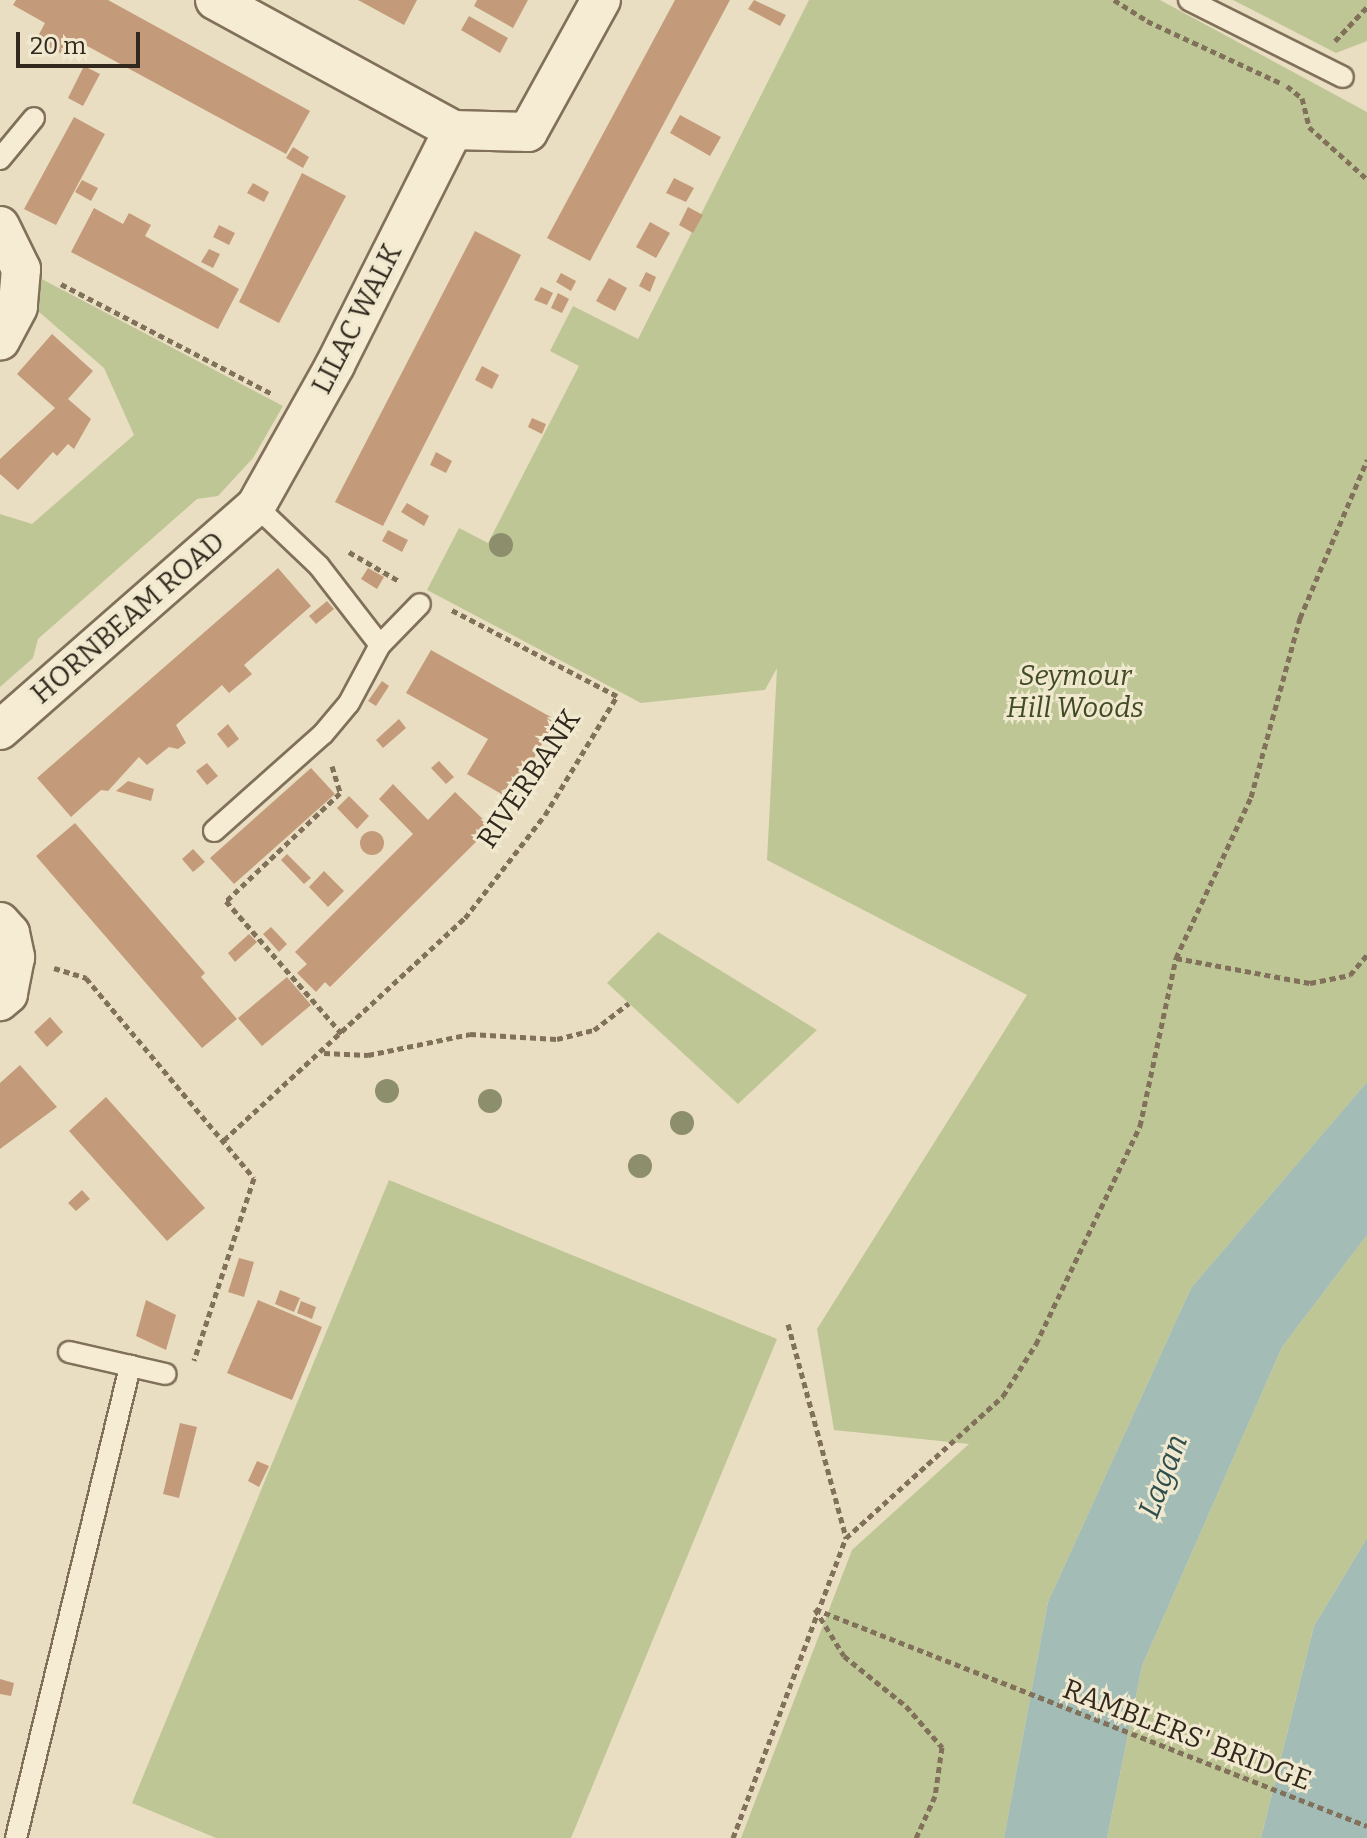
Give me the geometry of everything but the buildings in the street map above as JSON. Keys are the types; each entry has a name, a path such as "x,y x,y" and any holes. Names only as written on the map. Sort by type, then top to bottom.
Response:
{"street":[{"path":"215,0 453,130 528,132 601,0"},
{"name":"LILAC WALK","path":"256,506 309,413 453,130"},
{"path":"0,226 21,269 18,307 0,341"},
{"name":"HORNBEAM ROAD","path":"0,730 256,506"},
{"path":"0,922 10,933 15,957 8,994 0,1001"}],"lane":[{"path":"1189,0 1292,55 1343,77"},
{"path":"0,159 34,118"},
{"path":"256,506 294,540 380,645"},
{"path":"214,831 323,734 349,703 380,645 424,599"},
{"path":"69,1352 166,1374"},
{"path":"16,1838 130,1366"}],"path":[{"path":"1114,0 1147,21 1271,82 1284,84 1302,98 1309,127 1367,179"},
{"path":"1284,84 1292,55"},
{"path":"21,269 39,273 309,413"},
{"path":"733,1838 815,1609 846,1538 1003,1396 1036,1344 1140,1126 1176,958 1251,797 1300,618 1367,460"},
{"name":"RIVERBANK","path":"224,1140 323,1053 465,918 545,815 617,696 424,599 338,546 294,540"},
{"path":"323,734 340,793 226,901 342,1034"},
{"path":"1176,958 1310,983 1350,975 1367,955"},
{"path":"15,957 86,978 254,1178 193,1364 166,1374"},
{"path":"323,1053 368,1055 470,1034 557,1039 594,1030 629,1003"},
{"path":"788,1324 846,1538"},
{"path":"815,1609 844,1656 906,1706 942,1747 935,1796 916,1838"},
{"name":"RAMBLERS' BRIDGE","path":"815,1609 1367,1826"}],"green space":[{"name":"Seymour Hill Woods","path":"809,0 1160,0 1367,112 1367,1082 1191,1288 1048,1602 1004,1838 741,1838 852,1550 969,1444 834,1430 817,1329 1027,995 767,860 777,668 765,690 641,703 427,590 459,528 488,543 579,366 550,351 573,306 638,339"},
{"path":"1233,0 1367,0 1367,41 1336,53"},
{"path":"34,275 283,406 253,458 218,496 197,499 38,639 33,658 0,687 0,514 32,524 134,435 104,368 31,305"},
{"path":"658,932 817,1030 738,1104 607,983"},
{"path":"389,1180 777,1339 571,1838 216,1838 132,1803"},
{"path":"1367,1235 1367,1538 1314,1626 1261,1838 1107,1838 1142,1666 1282,1347"}],"water":[{"name":"Lagan","path":"1367,1082 1367,1235 1282,1347 1142,1666 1107,1838 1004,1838 1048,1602 1191,1288"},
{"path":"1367,1538 1367,1838 1261,1838 1314,1626"}]}
